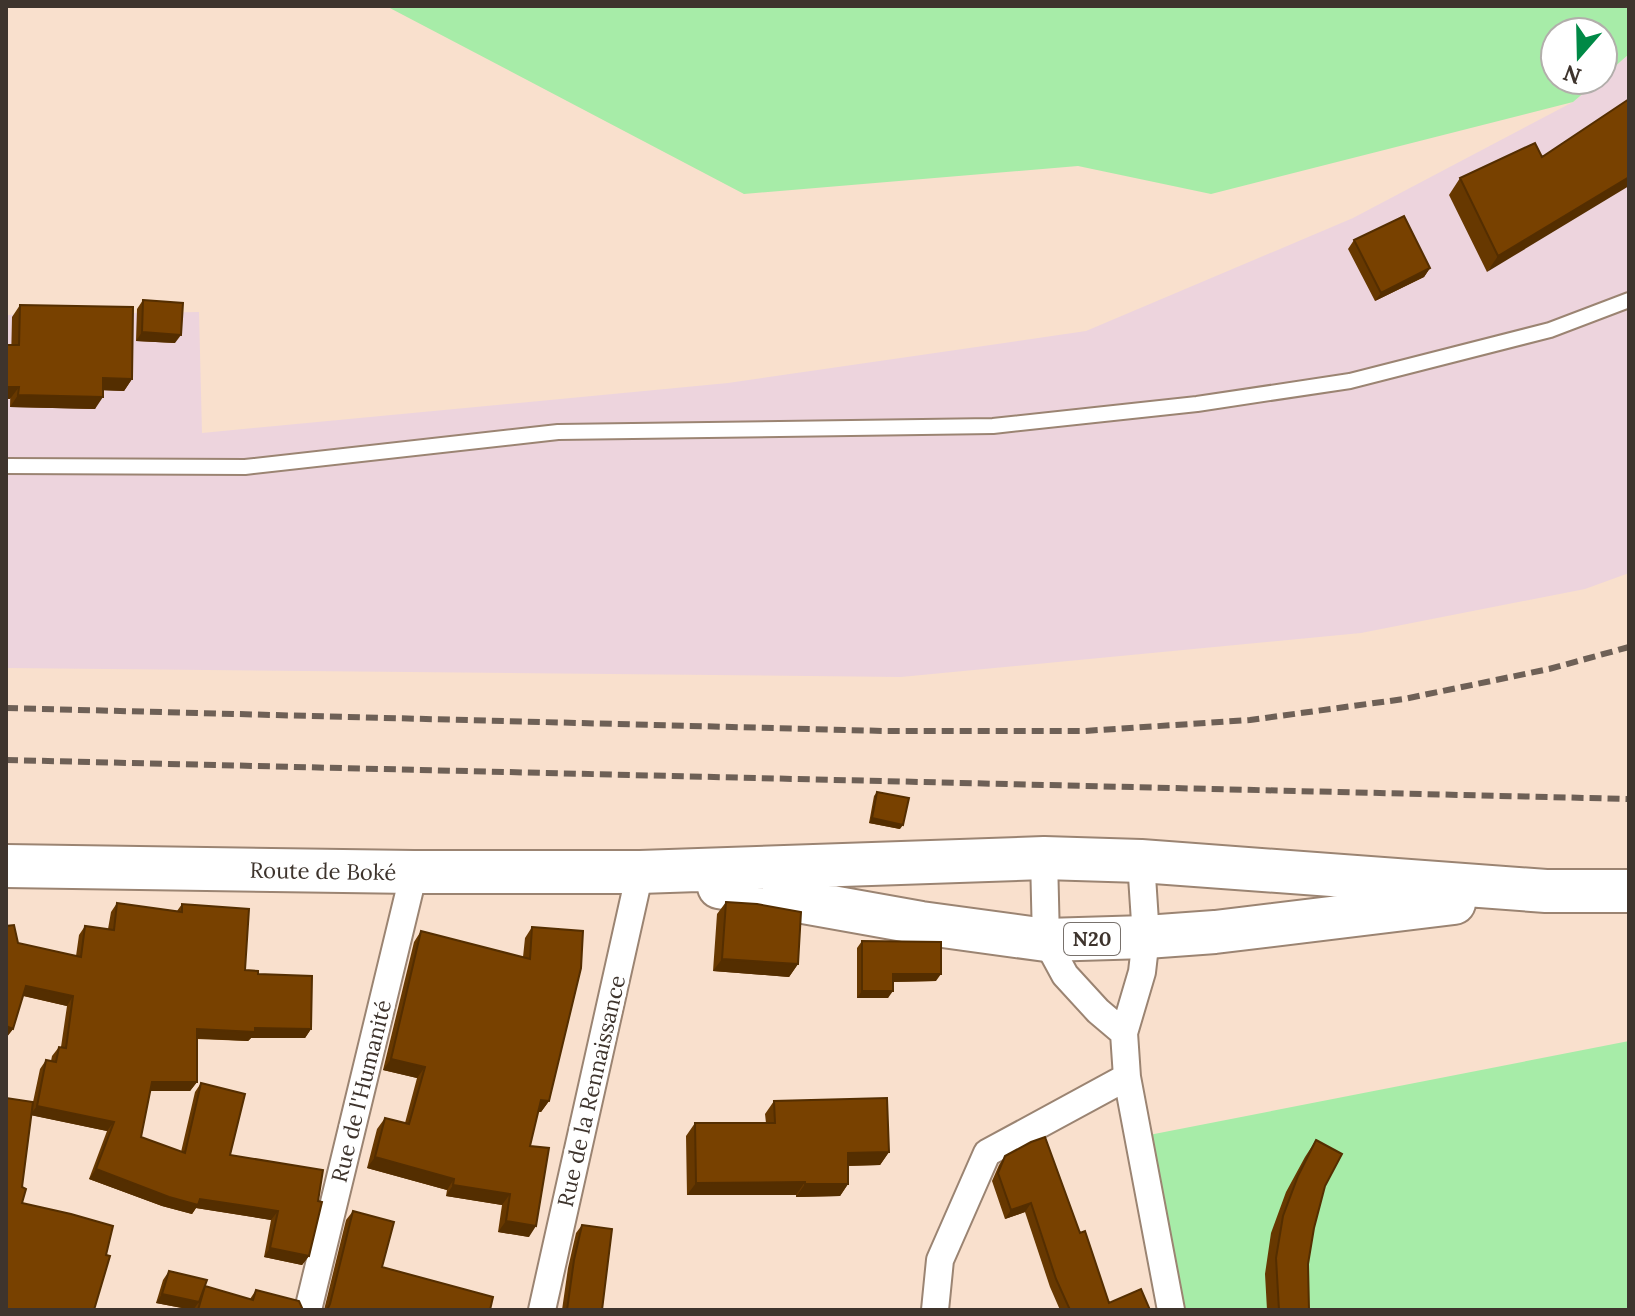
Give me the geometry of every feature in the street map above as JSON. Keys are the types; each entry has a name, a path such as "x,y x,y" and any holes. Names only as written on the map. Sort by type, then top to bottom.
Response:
{"main road":[{"name":"N20","path":"640,872 1044,858 1141,861 1546,891 1629,891"},
{"name":"Route de Boké","path":"6,866 640,872"},
{"name":"N20","path":"640,872 921,923 1046,940 1146,937 1231,930 1546,891"}],"street":[{"path":"1044,858 1046,940 1065,975 1098,1011 1124,1033"},
{"path":"1141,861 1146,937 1142,972 1124,1033 1127,1077 1171,1310"},
{"name":"Rue de l'Humanité","path":"308,1310 414,872"},
{"name":"Rue de la Rennaissance","path":"542,1310 640,872"},
{"path":"935,1310 940,1260 987,1153 1127,1077"}],"lane":[{"path":"6,466 245,467 558,432 993,426 1197,404 1350,381 1550,330 1629,300"}],"shaded area":[{"path":"1629,54 1629,573 1585,589 1361,633 901,677 6,668 6,315 199,312 202,433 728,383 1086,331 1353,218 1580,96 1619,96 1619,63"}],"green space":[{"path":"386,6 1629,6 1629,54 1619,63 1619,16 1539,16 1539,96 1580,96 1573,102 1211,194 1078,166 744,194"},
{"path":"1629,1041 1629,1310 1183,1310 1149,1135"}],"building":[{"path":"1629,99 1629,177 1498,256 1460,178 1535,143 1542,157"},
{"path":"1404,216 1430,268 1381,293 1354,240"},
{"path":"143,300 183,303 181,335 142,332"},
{"path":"20,305 133,307 132,379 103,378 103,397 18,395 19,387 6,387 6,345 19,345"},
{"path":"877,792 909,798 903,825 872,818"},
{"path":"726,902 801,912 798,964 722,959"},
{"path":"117,903 182,912 182,904 249,909 245,970 258,971 258,974 312,976 311,1029 255,1028 255,1032 197,1029 197,1082 152,1082 141,1137 185,1153 201,1083 245,1094 230,1155 323,1170 318,1201 322,1202 309,1256 270,1248 278,1211 200,1199 198,1205 96,1169 114,1122 37,1106 46,1060 56,1062 59,1047 66,1048 73,996 26,986 13,1029 6,1026 6,926 14,925 18,943 81,957 85,926 114,930"},
{"path":"532,927 583,931 581,968 549,1101 541,1100 530,1146 549,1148 536,1226 506,1221 510,1194 453,1185 454,1179 375,1157 385,1118 409,1124 425,1067 391,1059 421,931 530,959"},
{"path":"862,941 941,942 941,974 893,974 893,991 862,991"},
{"path":"6,1098 33,1102 22,1187 26,1189 22,1203 113,1226 106,1255 110,1256 94,1310 6,1310"},
{"path":"887,1098 889,1152 848,1153 848,1184 696,1183 695,1123 775,1123 774,1101"},
{"path":"1045,1137 1080,1233 1085,1231 1109,1303 1141,1289 1150,1310 1070,1310 1056,1279 1031,1203 1011,1210 998,1173 1005,1156"},
{"path":"1316,1140 1342,1154 1325,1186 1314,1228 1308,1264 1309,1310 1279,1310 1276,1258 1283,1216"},
{"path":"353,1211 394,1222 382,1267 493,1297 490,1310 327,1310"},
{"path":"582,1225 612,1229 602,1310 567,1310"},
{"path":"169,1271 207,1280 199,1302 162,1294"},
{"path":"205,1286 253,1300 256,1290 299,1301 303,1310 198,1310"}],"railway":[{"path":"6,708 885,731 1084,731 1250,720 1404,699 1549,669 1629,647"},
{"path":"6,760 1629,799"}]}
